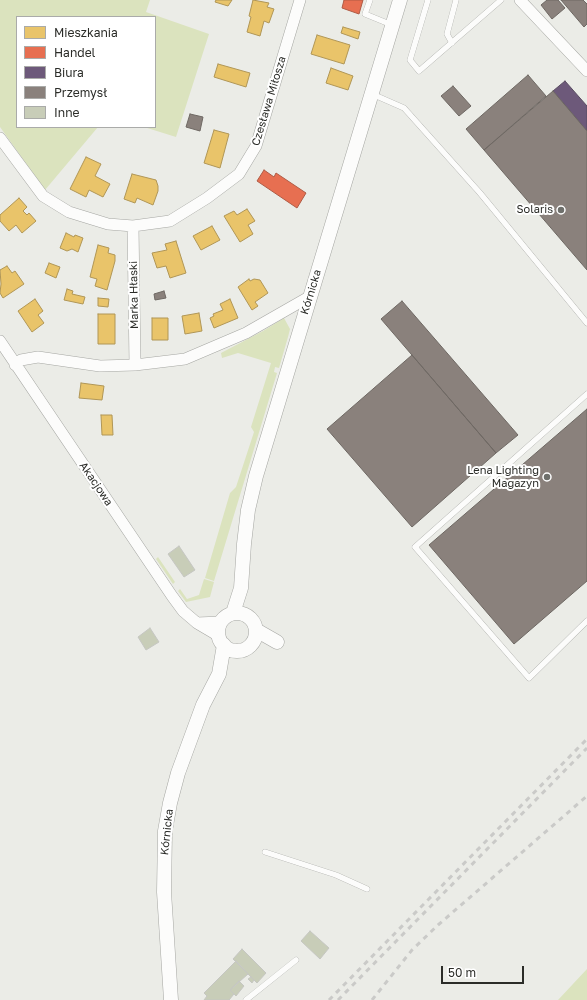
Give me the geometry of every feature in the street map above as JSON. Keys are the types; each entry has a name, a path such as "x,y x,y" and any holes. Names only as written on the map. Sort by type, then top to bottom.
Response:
{"street":[{"name":"Czesława Miłosza","path":"0,138 43,196 69,212 108,224 133,226 170,221 207,198 238,174 256,146 300,0"},
{"name":"Kórnicka","path":"241,588 248,510 256,476 400,0"},
{"path":"520,0 587,71"},
{"name":"Marka Hłaski","path":"133,226 135,365"},
{"path":"15,365 21,360 38,357 100,366 135,365 185,359 246,333 309,297"},
{"name":"Akacjowa","path":"0,341 183,611 221,641"},
{"path":"197,623 221,622 233,613 241,588"},
{"path":"241,588 247,616"},
{"path":"219,674 241,651 248,648 255,636 252,619 240,613 233,613"},
{"path":"219,674 221,622"},
{"path":"221,641 235,651 241,651"},
{"name":"Kórnicka","path":"171,1000 164,892 165,831 170,803 180,766 204,705 219,674"}],"lane":[{"path":"370,0 365,14 393,25"},
{"path":"428,0 410,60 419,71 501,0"},
{"path":"452,42 447,34 456,0"},
{"path":"372,94 404,108 480,193 587,323"},
{"path":"587,394 415,547 529,678 587,621"},
{"path":"265,852 336,875 367,889"},
{"path":"246,1000 296,960"}],"green space":[{"path":"0,0 150,0 146,12 209,34 176,137 147,128 156,128 156,16 16,16 16,128 97,128 45,190 0,127"},
{"path":"284,318 290,329 288,337 279,368 275,367 274,372 277,373 214,581 205,578 230,493 236,487 254,432 251,427 271,363 238,353 222,358 221,353"},
{"path":"158,557 175,582 173,584 156,559"},
{"path":"204,579 214,582 210,597 186,602 178,591 180,589 187,599 199,595"},
{"path":"587,969 587,1000 558,1000"}],"building: Mieszkania":[{"path":"216,0 232,0 228,6 215,2"},
{"path":"253,0 269,3 267,7 274,9 269,23 264,21 260,36 247,32"},
{"path":"343,27 360,32 358,39 341,33"},
{"path":"317,35 350,45 344,64 311,54"},
{"path":"218,64 250,73 246,87 214,77"},
{"path":"331,68 353,76 348,90 326,83"},
{"path":"214,130 229,134 220,168 204,163"},
{"path":"86,157 101,164 95,176 110,184 103,197 89,190 86,197 70,189"},
{"path":"132,174 156,180 158,191 153,205 137,198 135,203 124,199"},
{"path":"19,198 27,207 23,211 27,215 29,213 36,221 22,233 16,225 9,231 0,221 0,215"},
{"path":"247,209 255,221 248,225 253,234 240,242 224,216 234,211 237,215"},
{"path":"212,226 220,240 201,250 193,236"},
{"path":"66,233 74,237 75,235 83,238 78,252 72,249 67,251 60,248"},
{"path":"176,241 186,273 170,278 166,266 157,268 152,253 167,250 165,244"},
{"path":"98,245 109,248 108,253 115,255 115,261 107,290 95,286 97,279 90,277"},
{"path":"49,263 60,267 56,278 45,273"},
{"path":"7,266 12,273 15,271 24,284 3,298 0,293 0,270"},
{"path":"249,279 250,281 254,279 260,280 268,293 255,302 258,306 252,310 238,287"},
{"path":"67,289 73,291 72,294 85,297 83,304 64,300"},
{"path":"98,298 109,299 108,307 98,306"},
{"path":"35,299 43,311 38,315 44,323 32,332 18,311"},
{"path":"230,299 238,318 214,328 210,318 214,316 213,314 223,310 220,304"},
{"path":"199,313 202,331 185,334 182,316"},
{"path":"98,314 115,314 115,344 98,344"},
{"path":"152,318 168,318 168,340 152,340"},
{"path":"81,383 104,386 102,400 79,398"},
{"path":"101,415 112,415 113,435 102,435"}],"building: Handel":[{"path":"344,0 363,0 359,14 342,8"},
{"path":"264,170 274,177 276,173 306,193 297,208 257,181"}],"building: Biura":[{"path":"565,81 587,106 587,131 553,91"}],"building: Przemysł":[{"path":"547,0 558,0 565,8 552,19 541,5"},
{"path":"561,0 583,0 587,4 587,24 584,27"},
{"path":"528,75 546,96 484,150 466,129"},
{"path":"453,86 471,106 459,116 441,96"},
{"name":"Solaris","path":"553,91 587,131 587,270 484,150"},
{"path":"190,114 203,117 200,131 186,127"},
{"path":"164,291 166,298 155,300 154,294"},
{"path":"402,301 518,435 496,453 381,319"},
{"path":"412,355 496,453 412,527 327,429"},
{"name":"Lena Lighting Magazyn","path":"587,409 587,581 514,644 429,545"}],"building: Inne":[{"path":"179,546 195,570 184,577 168,554"},
{"path":"150,628 159,642 146,650 138,637"},
{"path":"310,931 329,948 320,959 301,941"},
{"path":"242,949 266,973 257,983 233,959"},
{"path":"236,961 248,974 230,990 234,994 229,1000 204,1000 207,996 204,993"},
{"path":"251,977 254,980 252,983 248,979"},
{"path":"239,981 244,986 236,996 230,990"}],"railway":[{"path":"329,1000 587,739"},
{"path":"338,1000 587,748"},
{"path":"372,1000 412,950 438,925 587,796"}],"place":[{"name":"Solaris","path":"561,210"},
{"name":"Lena Lighting Magazyn","path":"547,477"}]}
